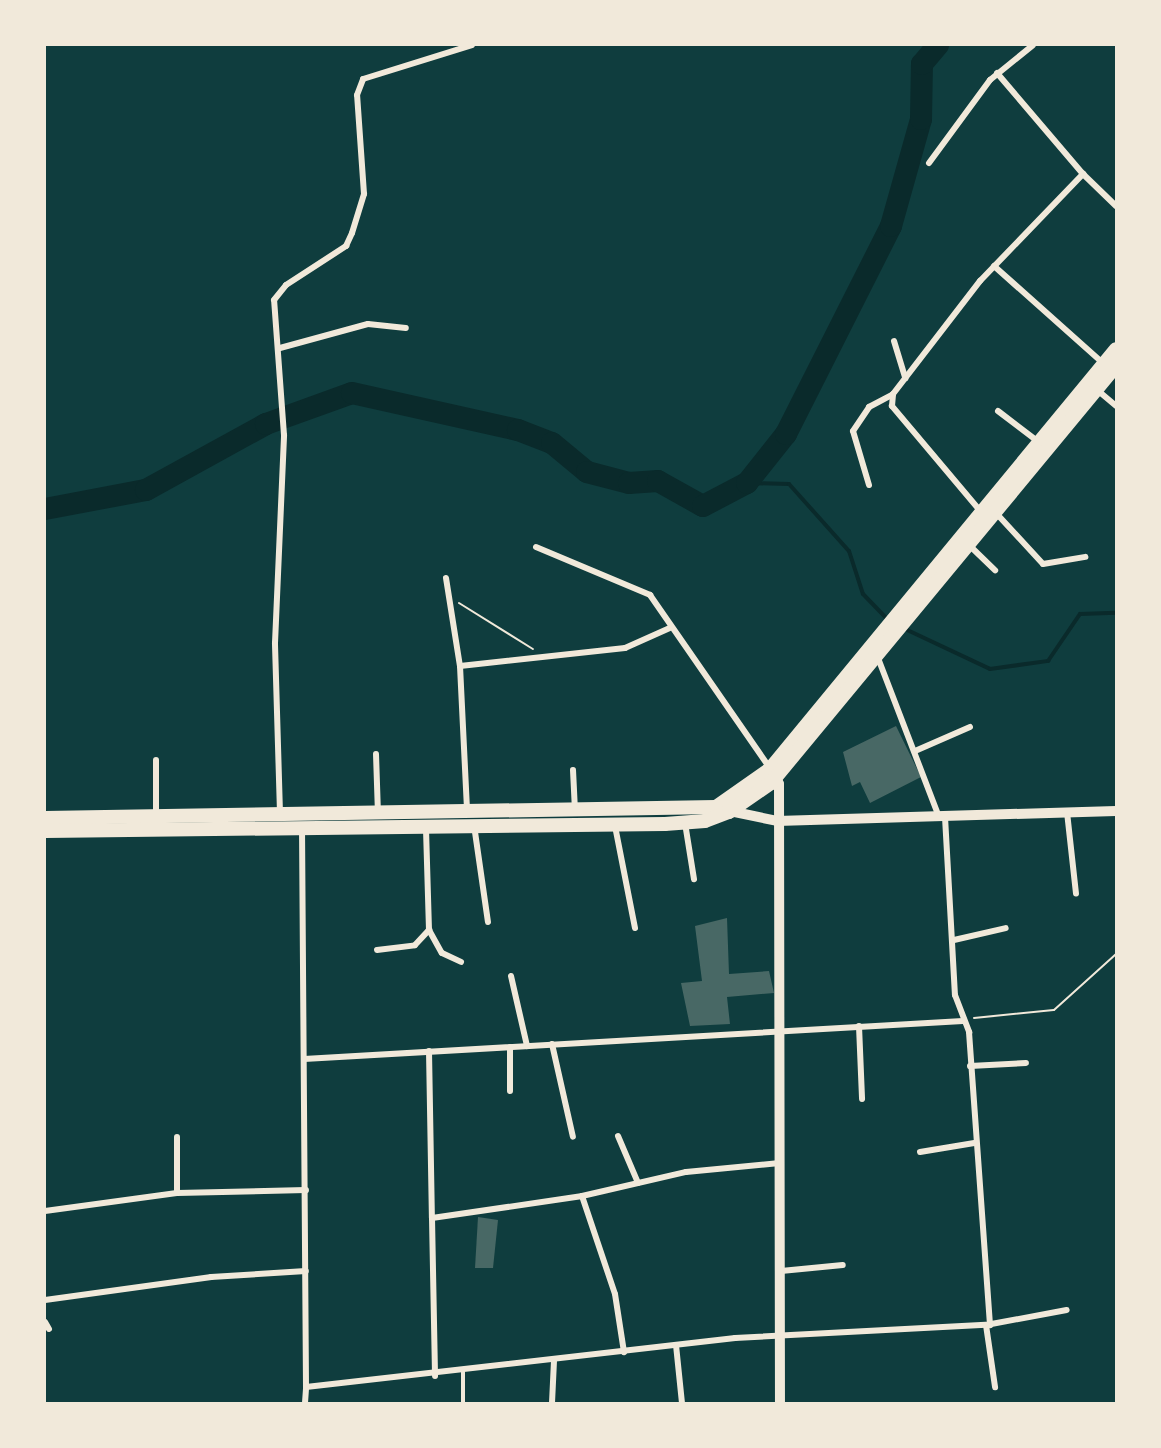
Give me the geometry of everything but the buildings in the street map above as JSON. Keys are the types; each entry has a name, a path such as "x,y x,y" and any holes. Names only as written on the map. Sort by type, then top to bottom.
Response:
{"highway":[{"path":"773,772 904,618 1111,366 1116,349"},
{"path":"904,618 970,546 989,513 1040,443 1093,387"},
{"path":"45,818 280,814 302,821 426,826 471,819 575,811 685,823 723,809 773,772 878,658 889,636"},
{"path":"45,831 302,821 378,814 615,824 634,817 703,815"}],"main road":[{"path":"773,772 777,821 780,1029 780,1403"},
{"path":"723,809 777,821 1116,811"}],"street":[{"path":"280,814 275,643 284,435 280,348 274,317 278,291 346,246 359,214 364,194 357,95 363,79 472,45"},
{"path":"929,163 998,73 1033,45"},
{"path":"998,73 1046,133 1116,206"},
{"path":"869,485 853,431 869,407 893,394 994,266 1083,174"},
{"path":"994,266 1111,366"},
{"path":"280,348 368,324 406,328"},
{"path":"894,341 905,378"},
{"path":"1093,387 1116,405"},
{"path":"893,394 892,406 989,513 1043,564 1085,557"},
{"path":"998,411 1040,443"},
{"path":"970,546 995,570"},
{"path":"536,547 646,592 773,772"},
{"path":"447,578 460,666 471,819 488,922"},
{"path":"460,666 624,648 670,628"},
{"path":"878,658 942,817 954,940 955,996 969,1032 974,1143 995,1387"},
{"path":"915,751 970,727"},
{"path":"376,754 378,814"},
{"path":"156,760 156,817"},
{"path":"573,770 575,811"},
{"path":"1067,811 1076,894"},
{"path":"302,821 306,1190 305,1403"},
{"path":"685,823 694,879"},
{"path":"615,824 635,928"},
{"path":"426,826 429,930 442,953 461,962"},
{"path":"954,940 1006,928"},
{"path":"377,950 415,945 429,930"},
{"path":"511,976 527,1046"},
{"path":"304,1059 780,1029 963,1021"},
{"path":"859,1026 862,1099"},
{"path":"552,1044 573,1137"},
{"path":"510,1047 510,1091"},
{"path":"429,1052 435,1376"},
{"path":"970,1066 1026,1063"},
{"path":"618,1136 638,1183"},
{"path":"177,1137 177,1192"},
{"path":"920,1152 974,1143"},
{"path":"432,1218 582,1196 686,1172 780,1163"},
{"path":"45,1211 177,1192 306,1190"},
{"path":"582,1196 615,1294 624,1352"},
{"path":"781,1270 843,1265"},
{"path":"45,1300 211,1277 306,1271"},
{"path":"306,1387 435,1376 676,1345 988,1325 1066,1310"},
{"path":"45,1322 49,1329"},
{"path":"676,1345 682,1403"},
{"path":"552,1403 554,1361"}],"lane":[{"path":"463,1372 463,1403"}],"path":[{"path":"449,596 547,658"},
{"path":"978,1017 1054,1010 1089,984 1116,954"}],"waterway":[{"path":"45,509 146,490 266,424 352,393 518,430 552,443 587,472 629,483 658,481 703,506 747,483 786,434 891,226 921,119 922,64 938,45"},
{"path":"747,483 789,484 849,551 863,594 888,620"},
{"path":"903,628 990,669 1048,661 1080,614 1116,613"}]}
